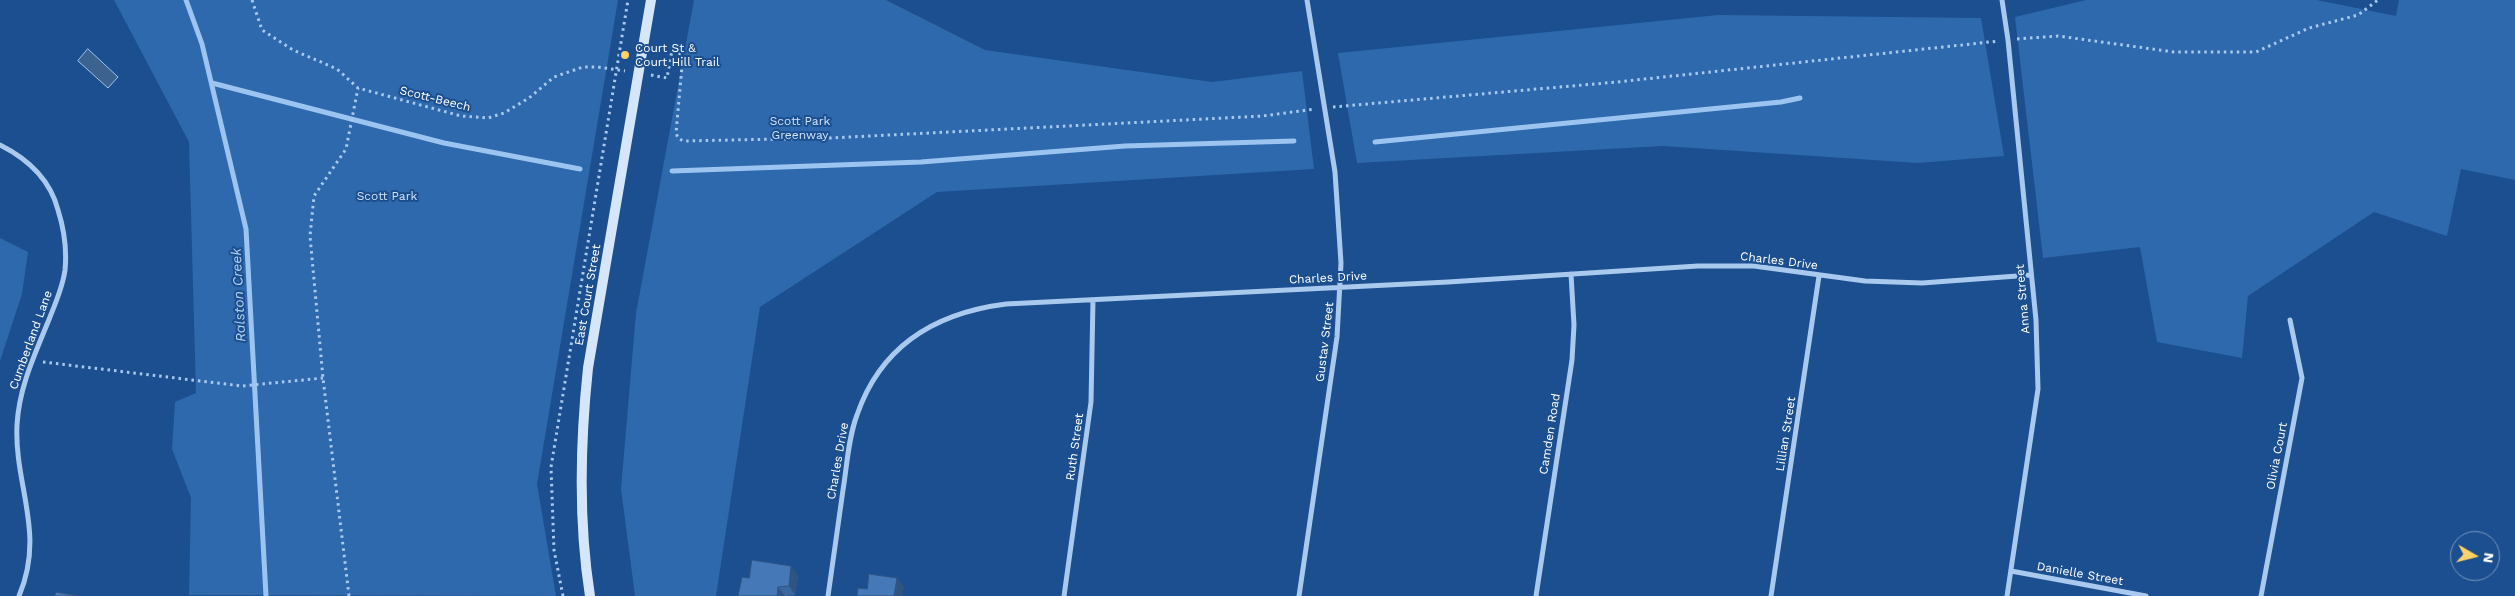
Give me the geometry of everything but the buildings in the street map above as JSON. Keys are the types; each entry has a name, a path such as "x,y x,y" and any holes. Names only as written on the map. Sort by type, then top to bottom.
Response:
{"street":[{"name":"East Court Street","path":"590,596 582,524 583,420 588,368 651,0"},
{"name":"Gustav Street","path":"1299,596 1337,337 1341,288 1341,238 1335,172 1326,107 1306,0"},
{"name":"Anna Street","path":"2002,0 2008,40 2036,320 2038,389 2007,596"},
{"name":"Cumberland Lane","path":"0,145 13,151 36,169 55,196 62,222 65,244 65,271 60,291 23,385 17,426 32,532 26,574 19,596"},
{"name":"Charles Drive","path":"828,596 850,441 856,415 878,371 911,337 937,322 977,308 1698,266 1754,266 1865,282 1922,283 2031,275"},
{"name":"Camden Road","path":"1536,596 1572,360 1574,325 1571,274"},
{"name":"Lillian Street","path":"1772,596 1820,276"},
{"name":"Ruth Street","path":"1064,596 1092,402 1092,300"},
{"name":"Olivia Court","path":"2261,596 2302,378 2290,320"},
{"name":"Danielle Street","path":"2011,571 2146,596"}],"path":[{"name":"Scott-Beech","path":"252,0 262,30 293,50 337,69 358,88 461,116 488,118 516,107 554,77 583,68 625,71 640,68 650,75 667,78 672,50 678,51 683,55 684,60 676,133 678,138 683,141 830,138 1155,122 1263,116 1326,107"},
{"path":"563,596 554,550 551,467 628,0"},
{"path":"1326,107 1617,82 2058,36 2174,52 2256,52 2309,28 2358,15 2378,0"},
{"path":"349,596 323,378 310,236 314,196 346,148 358,88"},
{"path":"32,361 242,386 323,378"}],"green space":[{"name":"Scott Park","path":"114,0 618,0 537,484 556,596 189,595 191,498 172,449 175,402 196,393 189,142"},
{"name":"Scott Park Greenway","path":"694,0 886,0 985,50 1212,82 1302,71 1314,169 937,192 760,307 716,596 635,596 621,489 636,313"},
{"path":"2086,0 2317,0 2396,16 2399,0 2515,0 2515,180 2461,169 2447,236 2374,212 2248,296 2242,358 2157,342 2140,247 2043,258 2015,17"},
{"path":"1718,15 1981,18 2004,156 1918,163 1663,146 1357,163 1338,53"},
{"path":"0,238 28,252 22,294 0,361"}],"shaded area":[{"path":"88,49 118,77 108,88 78,61"}],"waterway":[{"name":"Ralston Creek","path":"186,0 202,44 246,229 266,596"},
{"path":"212,83 444,143 580,169"},
{"path":"1375,142 1781,102 1800,98"},
{"path":"672,171 921,162 1125,146 1294,141"}],"place":[{"name":"Court St & Court Hill Trail","path":"625,55"}]}
